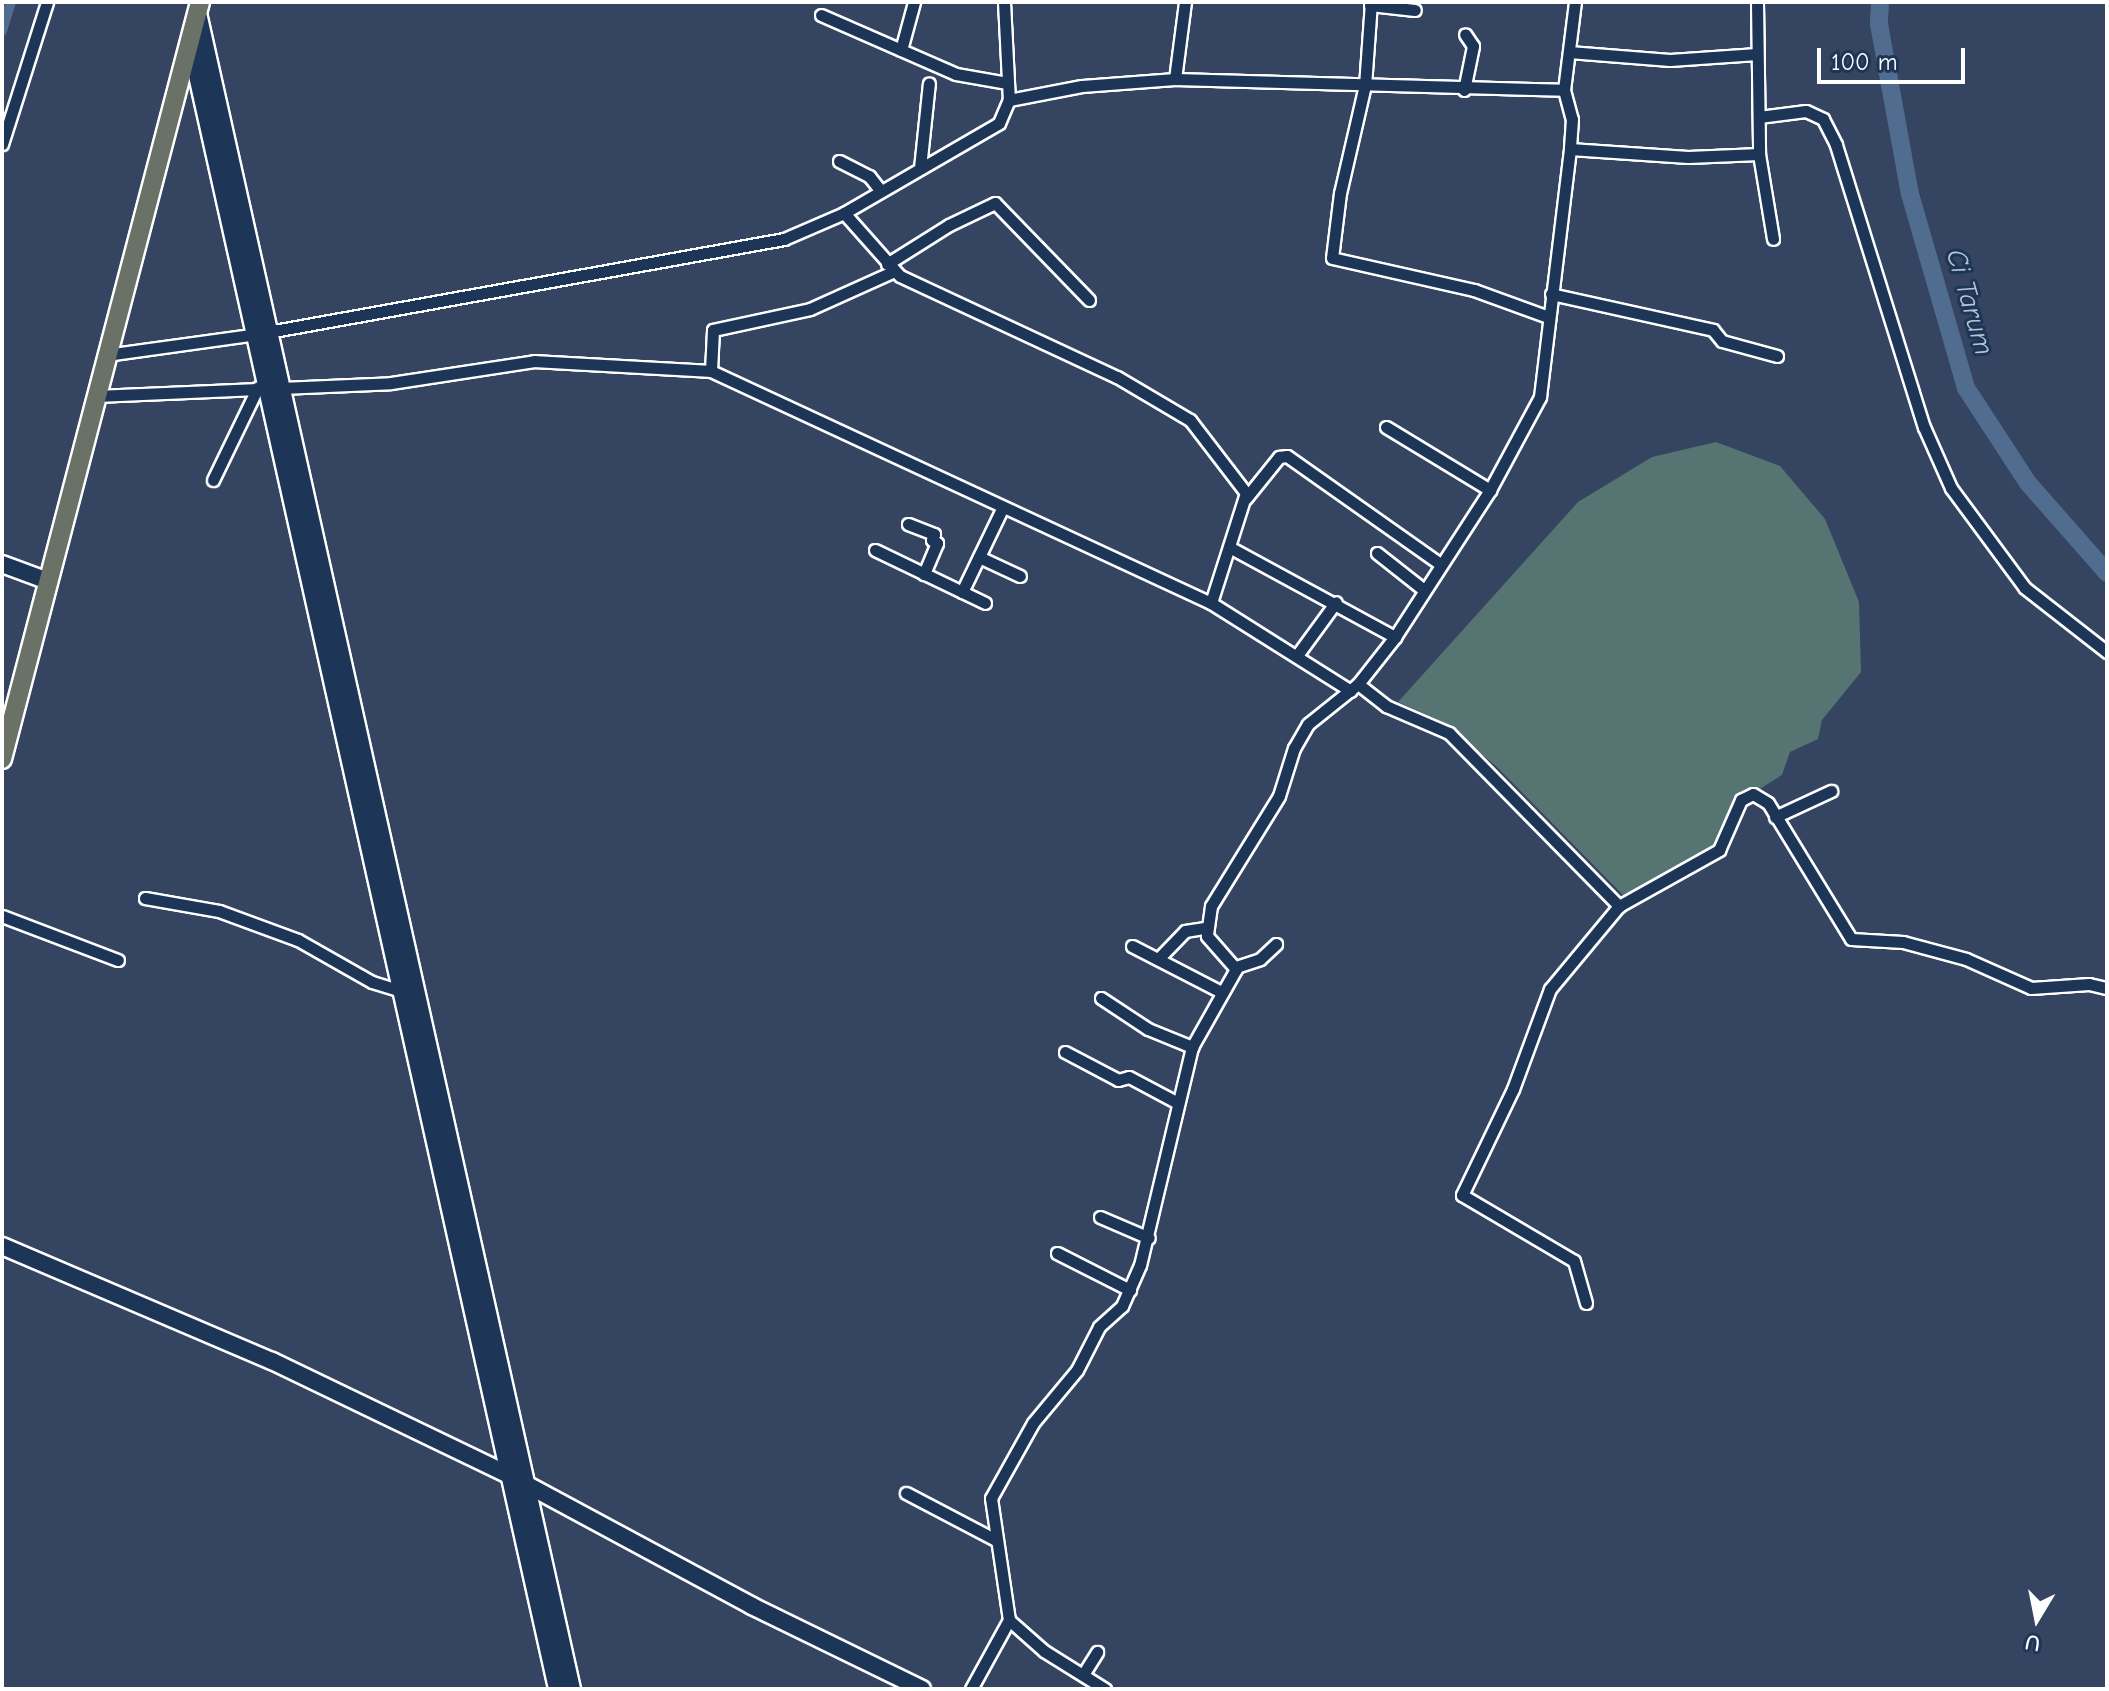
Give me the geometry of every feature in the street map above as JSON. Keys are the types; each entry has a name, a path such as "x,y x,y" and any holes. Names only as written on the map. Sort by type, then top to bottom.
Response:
{"main road":[{"path":"2,759 198,7"}],"street":[{"path":"2,144 47,2"},
{"path":"901,50 914,2"},
{"path":"106,355 264,332 784,239 844,213 999,123 1009,100 1004,2"},
{"path":"1175,79 1185,2"},
{"path":"1205,928 1216,898 1279,796 1303,732 1354,687 1395,637 1490,490 1540,397 1570,149 1572,119 1564,90 1575,2"},
{"path":"1757,2 1759,154 1773,239"},
{"path":"1415,10 1370,3 1365,85 1340,193 1333,260 1474,290 1548,317"},
{"path":"198,7 264,332 270,386 557,1689"},
{"path":"821,15 956,74 1007,83"},
{"path":"1464,90 1473,46 1465,34"},
{"path":"190,44 264,332"},
{"path":"1569,52 1670,60 1757,54"},
{"path":"1009,100 1082,86 1175,79 1464,90 1564,90"},
{"path":"920,168 929,83"},
{"path":"1759,117 1806,111 1823,119 1836,145 1924,427 1948,482 2025,588 2107,652"},
{"path":"1570,149 1688,157 1759,154"},
{"path":"839,161 869,176 880,190"},
{"path":"711,371 713,330 810,309 890,268 949,225 995,203 1089,300"},
{"path":"844,213 890,268 1176,409 1242,484 1246,498"},
{"path":"1551,294 1713,330 1722,341 1777,356"},
{"path":"96,396 391,383 534,361 711,371 909,460 1002,509 1211,603 1386,706 1449,733 1619,906"},
{"path":"213,480 270,386"},
{"path":"270,386 572,1689"},
{"path":"1386,427 1490,490"},
{"path":"1211,603 1246,498 1279,457 1287,456 1440,564"},
{"path":"962,592 1002,509"},
{"path":"908,524 934,534 932,540 937,543 924,574"},
{"path":"1231,548 1336,602 1395,637"},
{"path":"875,550 985,603"},
{"path":"1377,553 1424,590"},
{"path":"979,557 1020,576"},
{"path":"2,564 48,581"},
{"path":"1298,654 1336,602"},
{"path":"1775,817 1831,791"},
{"path":"1586,1303 1574,1261 1462,1197 1513,1089 1550,989 1619,906 1719,850 1741,800 1762,796 1851,939 1907,943 1972,961 2031,988 2089,984 2107,988"},
{"path":"145,898 219,911 298,940 372,982 404,992"},
{"path":"2,916 118,960"},
{"path":"1158,959 1185,931 1205,928"},
{"path":"1205,928 1236,967"},
{"path":"971,1689 1009,1620 989,1504 1008,1461 1130,1290 1149,1238 1176,1102 1192,1047 1219,991 1236,967 1260,959 1276,944"},
{"path":"1132,946 1219,991"},
{"path":"1101,998 1148,1029 1192,1047"},
{"path":"1065,1052 1118,1080 1129,1077 1176,1102"},
{"path":"1100,1217 1149,1238"},
{"path":"2,1246 272,1361 509,1475 915,1687"},
{"path":"1057,1253 1130,1290"},
{"path":"906,1493 996,1540"},
{"path":"1009,1620 1044,1651 1084,1673 1105,1689"},
{"path":"1084,1673 1097,1652"}],"green space":[{"path":"1716,442 1780,466 1825,519 1859,602 1861,672 1822,720 1818,739 1790,752 1782,775 1747,797 1719,850 1623,895 1497,767 1441,721 1398,702 1578,502 1652,457"}],"waterway":[{"path":"2,31 11,2"},
{"name":"Ci Tarum","path":"1880,2 1879,24 1910,194 1966,388 2028,483 2107,573"}]}
